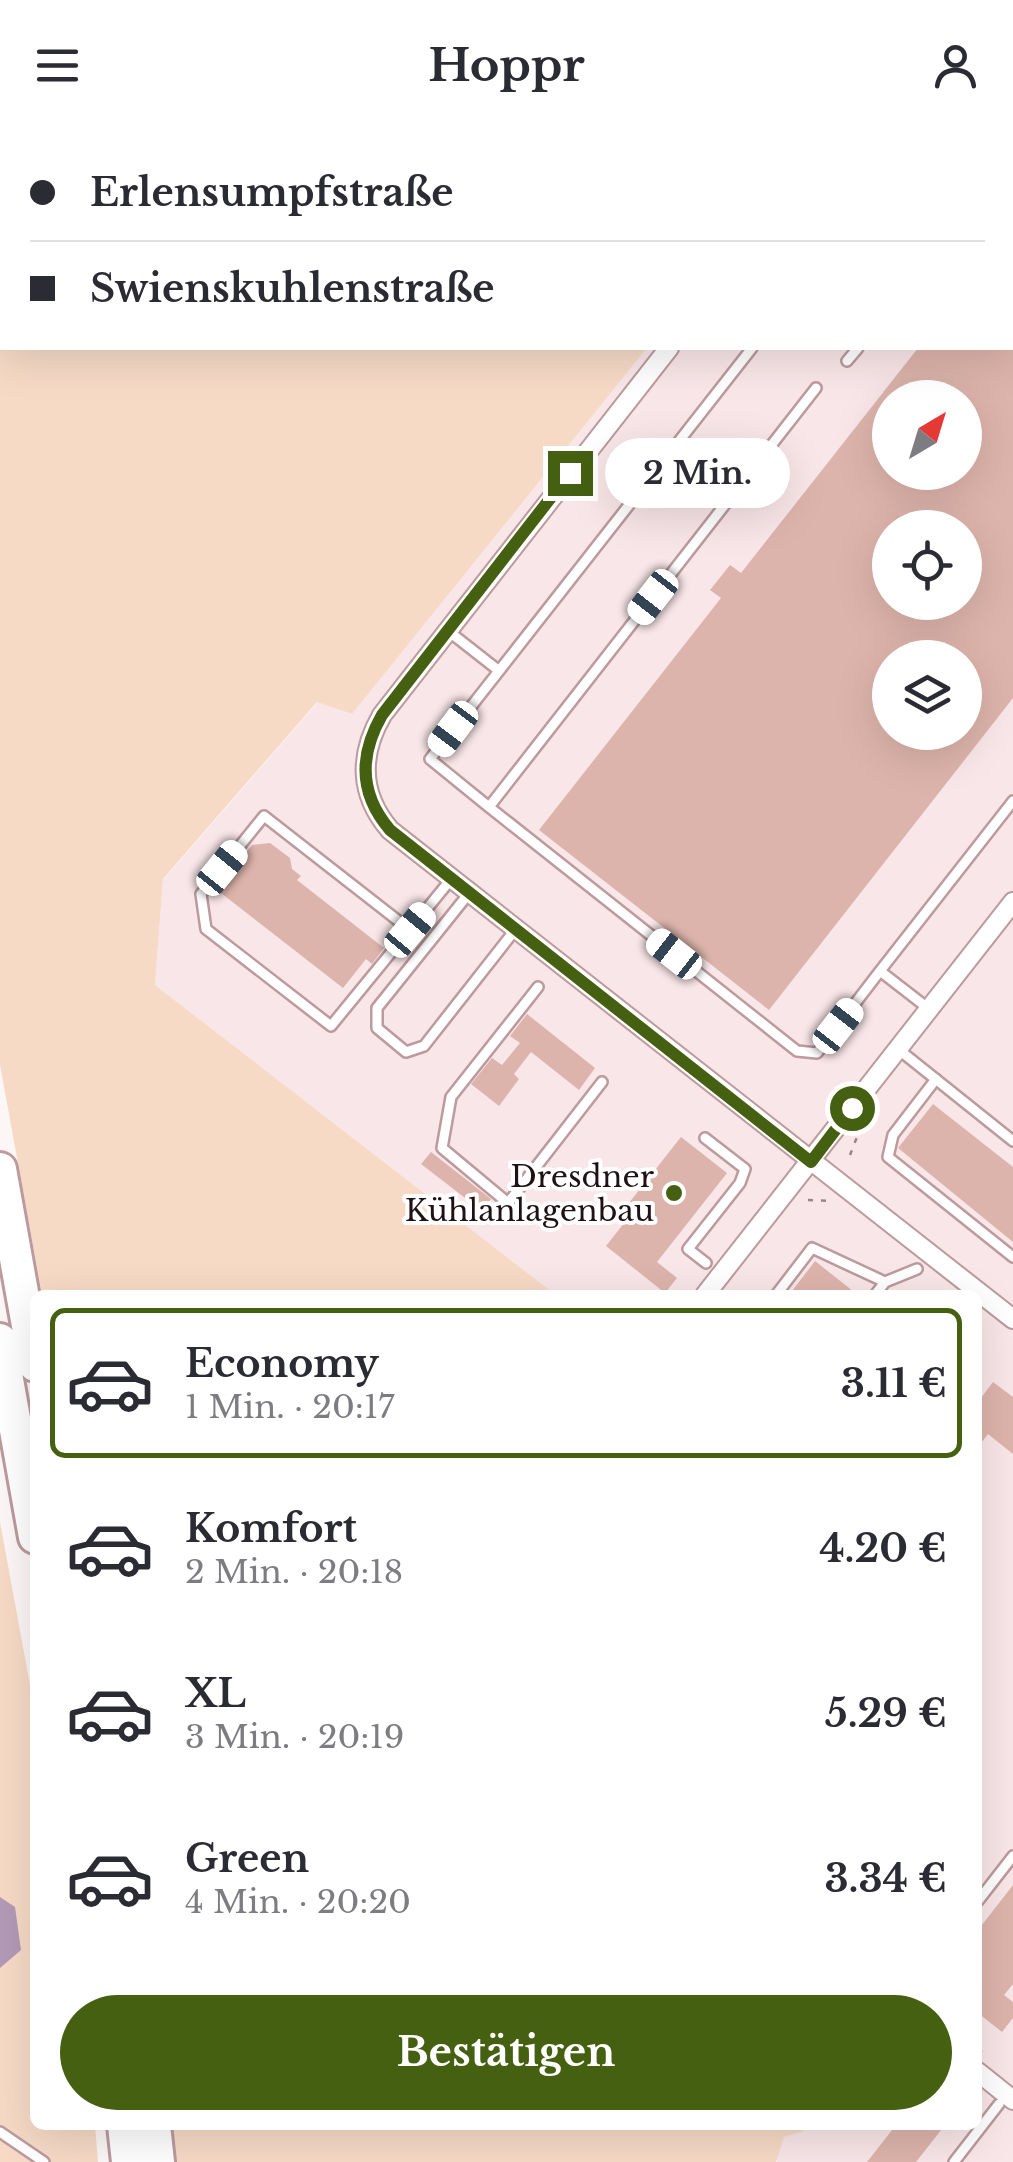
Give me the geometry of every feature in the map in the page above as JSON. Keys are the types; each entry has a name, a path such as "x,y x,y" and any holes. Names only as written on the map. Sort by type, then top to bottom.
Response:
{"highway":[{"path":"0,1169 30,1336"},
{"path":"0,1340 30,1509"},
{"path":"125,2130 128,2162"},
{"path":"155,2130 158,2162"}],"street":[{"path":"667,350 377,724 366,753 364,778 375,813 390,830 975,1290"},
{"path":"709,1290 1013,902"},
{"path":"982,1296 1013,1320"},
{"path":"982,2076 1006,2102"}],"lane":[{"path":"750,350 430,759 797,1051 817,1053 1013,801"},
{"path":"847,361 856,350"},
{"path":"489,807 816,388"},
{"path":"447,630 498,670"},
{"path":"410,930 264,816 201,894 206,929 331,1026 410,930 452,878"},
{"path":"470,892 377,1008 377,1028 406,1052 424,1046 517,928"},
{"path":"880,971 929,1008"},
{"path":"538,987 451,1098 442,1148 508,1203 602,1082"},
{"path":"898,1049 1013,1142"},
{"path":"936,1079 894,1136 888,1157 1013,1257"},
{"path":"706,1138 745,1169 740,1183 688,1249 706,1264"},
{"path":"780,1290 812,1248 885,1282"},
{"path":"879,1290 885,1282 917,1270"},
{"path":"982,1896 1013,1856"},
{"path":"982,2130 1006,2102"},
{"path":"954,2162 982,2130"},
{"path":"0,2132 44,2162"}],"path":[{"path":"808,1200 832,1201"}],"shaded area":[{"path":"0,350 645,350 352,714 317,702 163,879 155,985 550,1290 41,1290 0,1065"},
{"path":"645,350 1013,350 1013,2162 777,2162 776,2156 784,2137 803,2130 982,2130 982,1290 550,1290 155,985 163,880 318,702 352,714"},
{"path":"0,1522 30,1685 30,2130 95,2130 98,2162 0,2162"},
{"path":"0,1897 15,1907 21,1950 0,1968"},
{"path":"171,2130 803,2130 784,2137 776,2162 175,2162"}],"building":[{"path":"916,350 1013,350 1013,698 982,738 982,640 872,640 872,750 972,750 769,1010 539,830 721,598 710,590 730,565 741,573 872,406 872,490 982,490 982,380 893,380"},
{"path":"270,843 290,858 292,869 301,876 297,880 384,948 372,964 366,959 343,988 217,890 252,845"},
{"path":"527,1014 595,1068 579,1090 531,1052 514,1074 519,1079 499,1106 471,1084 492,1058 502,1065 520,1043 510,1036"},
{"path":"933,1104 1013,1167 1013,1242 898,1148"},
{"name":"Dresdner Kühlanlagenbau","path":"681,1137 727,1173 657,1262 677,1278 667,1290 661,1290 606,1246 628,1218 621,1213"},
{"path":"431,1152 491,1199 482,1211 421,1164"},
{"path":"815,1261 852,1290 793,1290"},
{"path":"993,1382 1013,1397 1013,1454 988,1434 982,1442 982,1397"},
{"path":"1013,1885 1013,1984 1004,1995 1013,2002 1013,2018 1002,2032 982,2016 982,1925"},
{"path":"892,2130 941,2130 916,2162 867,2162"}],"place":[{"name":"Dresdner Kühlanlagenbau","path":"674,1193"}],"route":[{"path":"570,473 372,732 364,778 375,813 390,830 811,1162 852,1108"}]}
